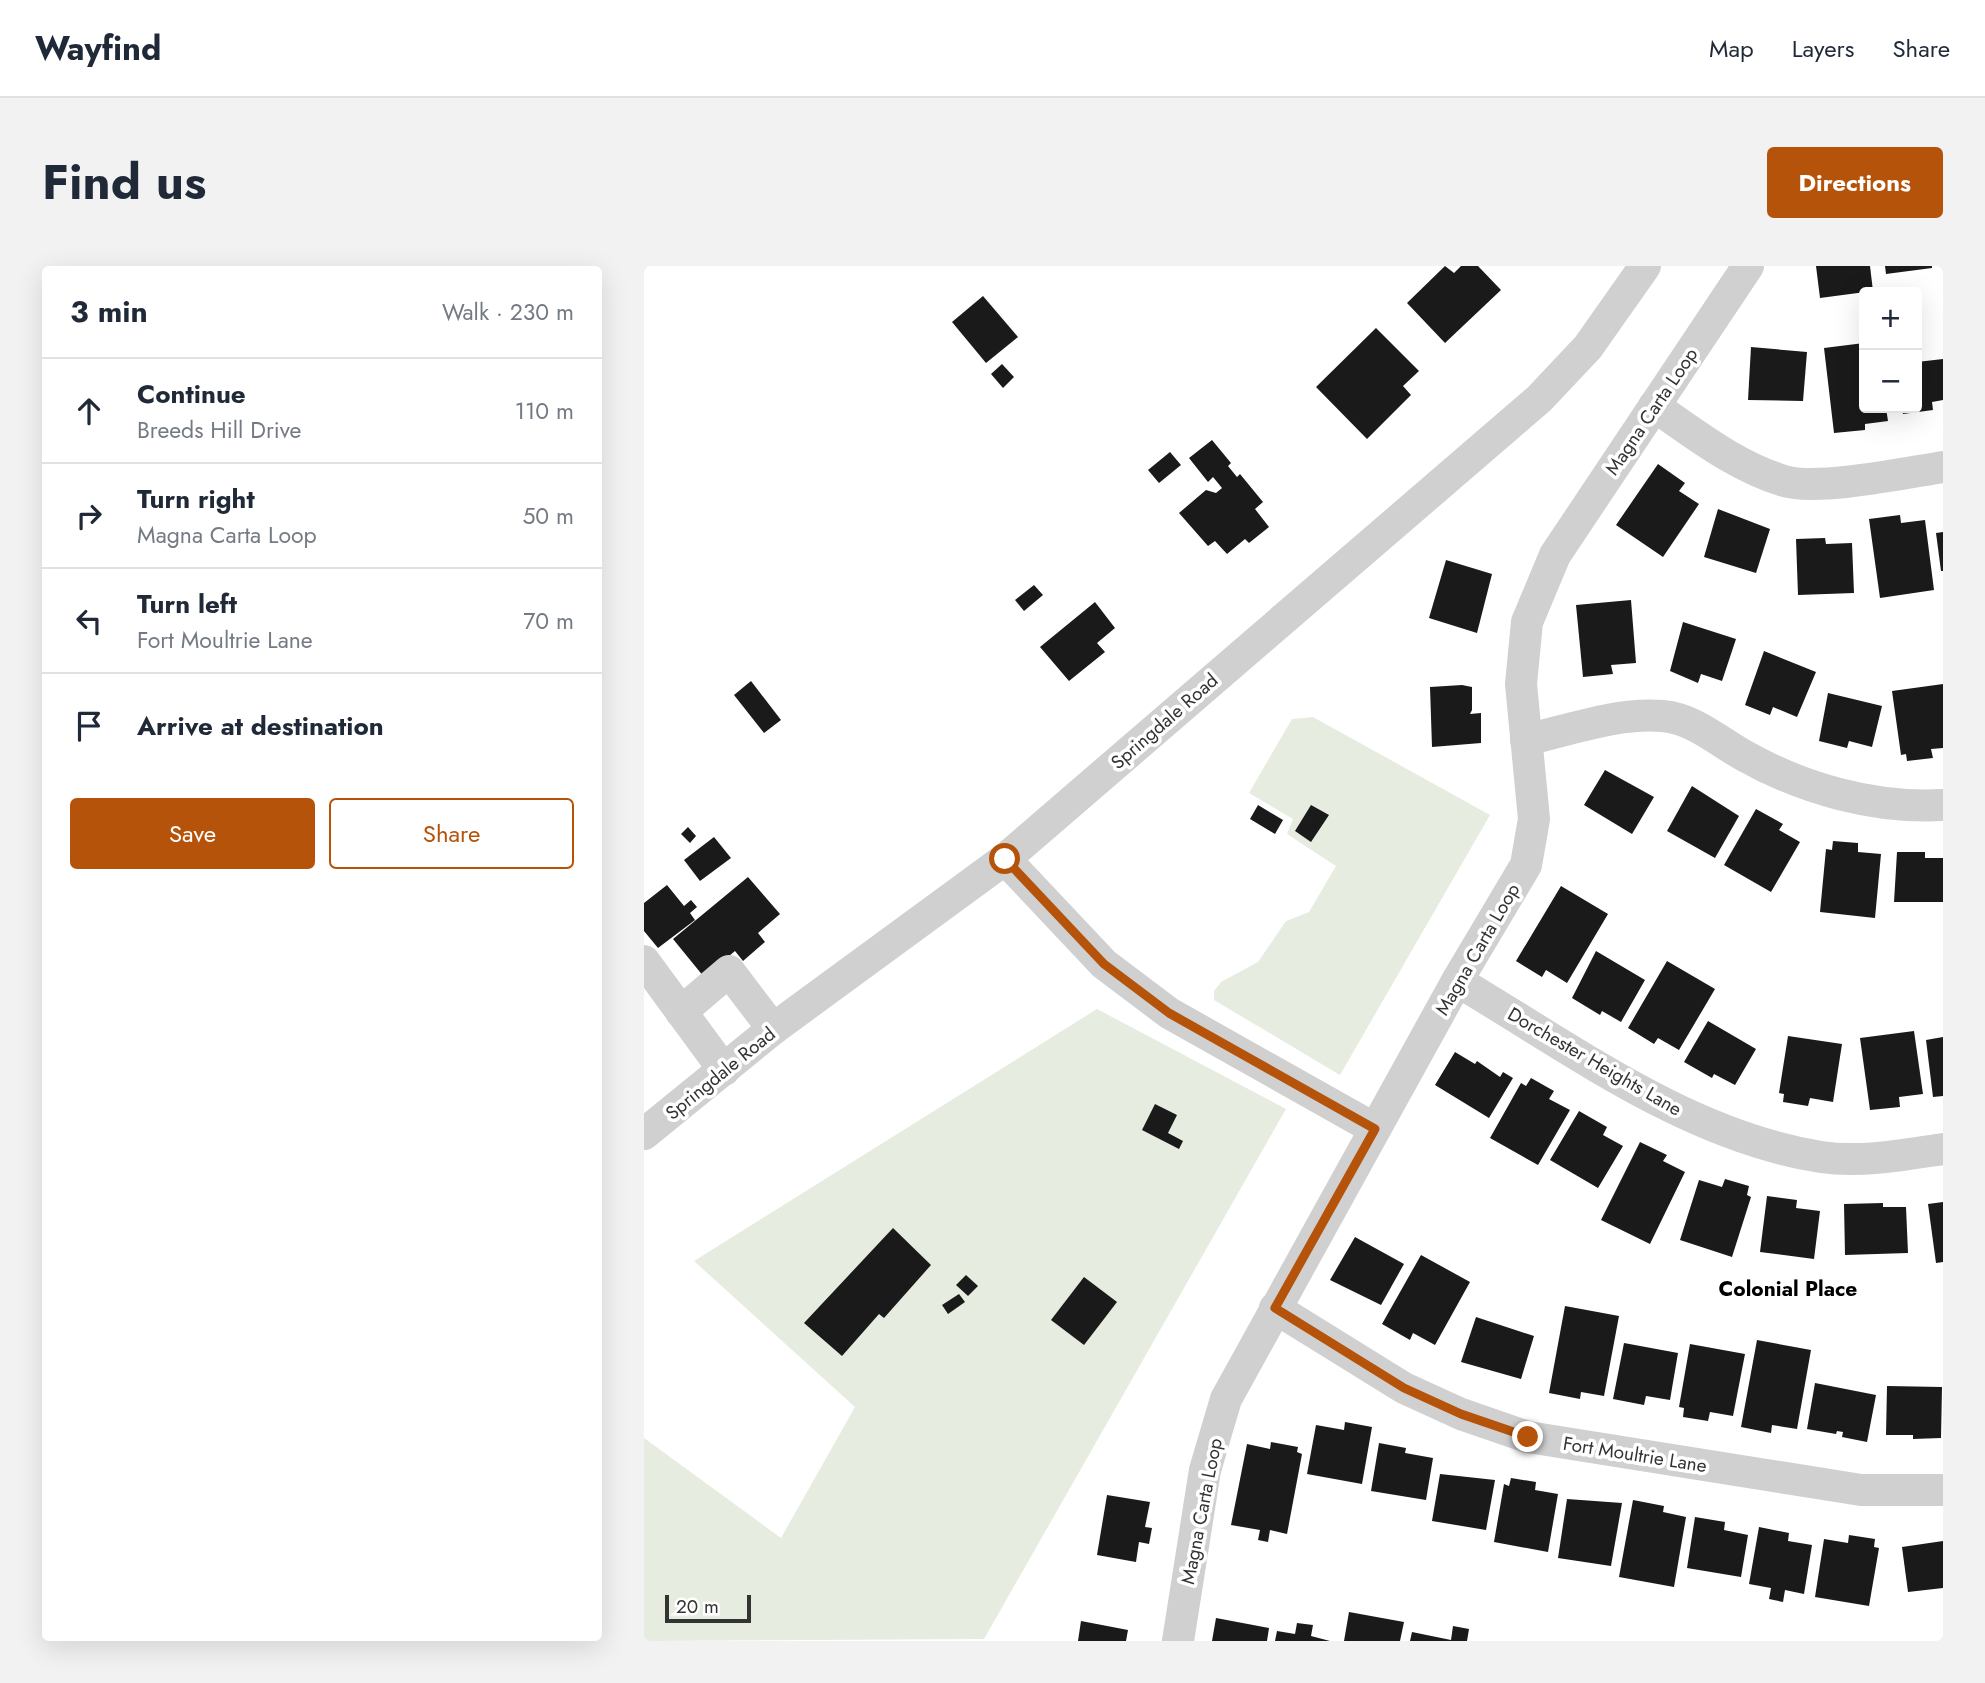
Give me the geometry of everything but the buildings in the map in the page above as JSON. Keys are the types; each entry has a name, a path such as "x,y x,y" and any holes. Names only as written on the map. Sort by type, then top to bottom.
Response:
{"street":[{"name":"Springdale Road","path":"644,1134 773,1029 1005,859 1539,399 1588,347 1645,266"},
{"name":"Magna Carta Loop","path":"1178,1641 1205,1470 1223,1411 1275,1308 1457,981 1526,865 1534,819 1521,684 1527,622 1555,555 1748,266"},
{"path":"1654,406 1735,461 1786,482 1835,482 1943,467"},
{"path":"1527,740 1618,719 1664,716 1706,730 1744,756 1805,783 1852,798 1921,807 1943,805"},
{"path":"1005,859 1104,964 1169,1013 1375,1129"},
{"path":"644,961 724,1070"},
{"path":"681,1012 729,971 773,1029"},
{"name":"Dorchester Heights Lane","path":"1457,981 1675,1109 1759,1142 1822,1157 1880,1158 1943,1149"},
{"name":"Fort Moultrie Lane","path":"1275,1308 1404,1388 1461,1414 1528,1437 1861,1490 1943,1490"}],"shaded area":[{"path":"1313,717 1490,815 1340,1075 1214,1000 1214,991 1221,982 1258,962 1286,921 1309,912 1336,866 1287,834 1293,819 1249,793 1292,719"},
{"path":"1097,1009 1286,1109 984,1639 644,1641 644,1438 781,1538 855,1407 694,1261"}],"district":[{"name":"Colonial Place","path":"1788,1289"}],"route":[{"path":"1005,859 1104,964 1169,1013 1375,1129 1275,1308 1404,1388 1461,1414 1528,1437"}]}
